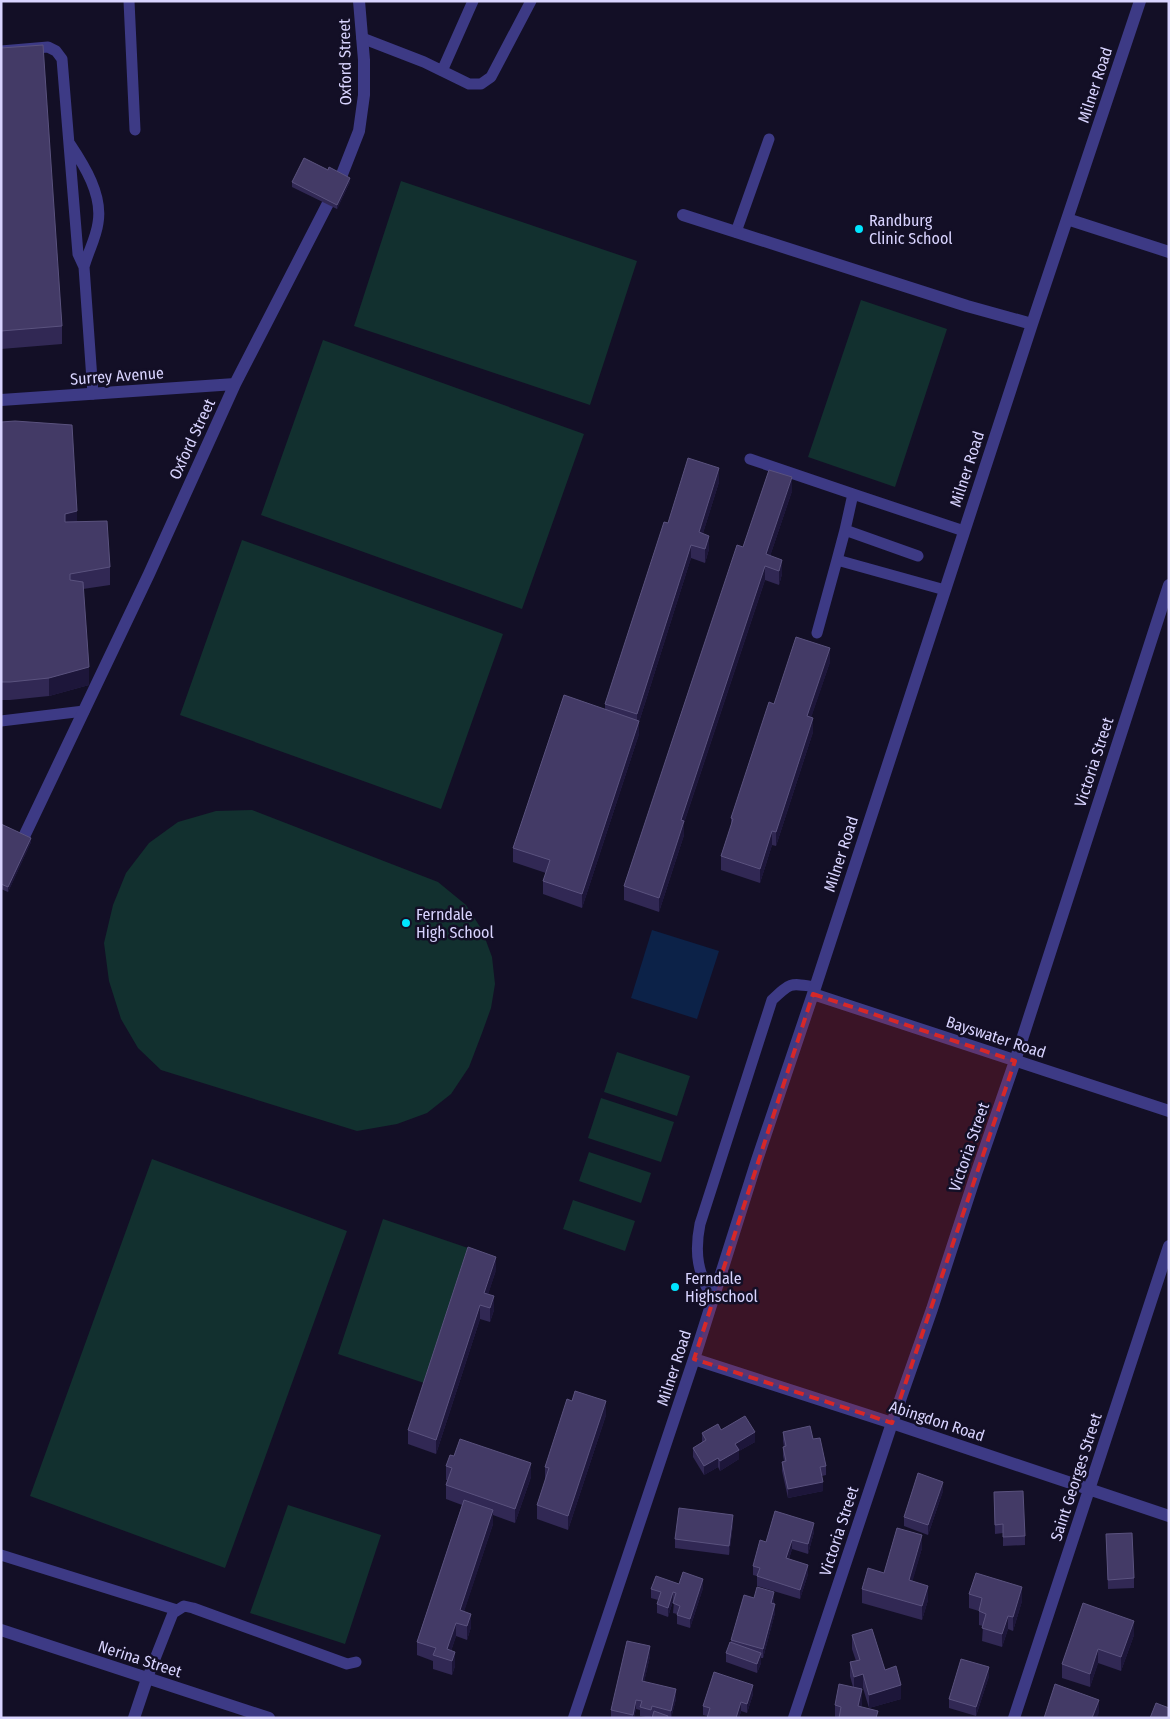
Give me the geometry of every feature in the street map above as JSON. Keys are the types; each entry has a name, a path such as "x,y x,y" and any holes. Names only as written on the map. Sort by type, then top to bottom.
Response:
{"street":[{"name":"Oxford Street","path":"1,880 10,866 84,711 235,384 339,182 359,131 364,95 359,1"},
{"name":"Milner Road","path":"574,1718 694,1359 757,1160 1140,1"},
{"path":"683,215 966,306 1032,324"},
{"path":"1068,219 1169,252"},
{"name":"Surrey Avenue","path":"1,400 235,384"},
{"name":"Victoria Street","path":"794,1718 1015,1061 1169,585"},
{"name":"Bayswater Road","path":"814,990 1015,1061 1169,1111"},
{"name":"Saint Georges Street","path":"1014,1718 1169,1246"},
{"name":"Abingdon Road","path":"694,1359 1169,1516"},
{"name":"Nerina Street","path":"1,1630 269,1718"},
{"path":"134,1718 147,1678"}],"lane":[{"path":"129,1 134,130"},
{"path":"442,71 473,1"},
{"path":"362,38 424,62 469,84 481,84 491,77 531,1"},
{"path":"1,50 48,47 60,54 63,64 78,254 84,267"},
{"path":"736,232 769,139"},
{"path":"70,144 82,162 90,181 99,213 84,267 93,394"},
{"path":"750,459 964,531"},
{"path":"817,633 853,494"},
{"path":"845,530 918,556"},
{"path":"837,560 945,590"},
{"path":"1,722 84,711"},
{"path":"713,1300 702,1279 696,1242 700,1224 769,1009 772,1000 786,987 794,983 814,990"},
{"path":"1,1555 176,1610"},
{"path":"147,1678 173,1613 184,1606 348,1664 356,1662"}],"highlighted area":[{"path":"813,994 1015,1061 892,1423 694,1359"}],"green space":[{"path":"401,181 637,261 590,405 354,326"},
{"path":"861,300 947,329 895,487 808,457"},
{"path":"323,340 584,434 522,609 261,515"},
{"path":"242,540 503,634 441,809 180,715"},
{"path":"252,810 438,882 466,905 482,930 492,957 495,984 491,1008 469,1067 451,1094 427,1113 397,1124 357,1131 161,1070 138,1048 121,1019 109,981 104,943 113,905 126,873 149,843 178,822 216,811"},
{"path":"617,1052 690,1076 677,1116 604,1092"},
{"path":"601,1098 674,1122 661,1162 588,1138"},
{"path":"589,1152 651,1173 641,1203 579,1181"},
{"path":"152,1159 347,1231 225,1568 30,1496"},
{"path":"573,1200 635,1221 625,1251 563,1229"},
{"path":"383,1219 468,1248 424,1383 338,1354"},
{"path":"288,1505 381,1535 345,1644 250,1613"}],"water":[{"path":"652,930 719,951 697,1019 631,998"}],"building":[{"path":"43,45 62,326 1,331 1,48"},
{"path":"304,158 328,170 329,167 350,178 337,205 292,182"},
{"path":"15,421 72,425 77,511 65,514 65,522 107,521 110,567 70,574 70,580 83,582 89,667 49,678 1,682 1,422"},
{"path":"688,458 719,468 699,532 709,536 705,549 691,545 637,714 605,704 664,522 668,523"},
{"path":"769,470 792,477 766,554 782,560 779,571 765,566 681,820 684,821 659,898 624,886 737,545 743,547"},
{"path":"796,637 830,648 807,716 813,718 776,832 772,831 760,869 721,856 733,819 731,818 769,702 774,704"},
{"path":"564,695 639,721 582,894 543,881 550,860 513,848"},
{"path":"1,824 31,838 8,887 1,884"},
{"path":"468,1247 496,1257 484,1293 494,1296 490,1308 480,1305 436,1440 408,1430"},
{"path":"575,1391 606,1401 568,1516 537,1505 549,1468 545,1467 567,1399 572,1401"},
{"path":"745,1416 755,1432 735,1444 739,1450 720,1461 718,1458 704,1466 693,1448 706,1440 702,1433 718,1424 721,1430"},
{"path":"810,1426 813,1439 820,1438 826,1466 820,1467 823,1482 788,1489 782,1462 786,1461 783,1447 786,1446 783,1432"},
{"path":"460,1439 531,1463 515,1509 446,1485 452,1468 446,1466 450,1455 454,1456"},
{"path":"918,1473 943,1482 928,1525 904,1517"},
{"path":"1023,1491 1025,1536 1003,1537 1003,1524 995,1525 994,1492"},
{"path":"464,1500 493,1510 460,1610 471,1614 467,1626 456,1623 447,1649 455,1652 452,1661 433,1655 436,1648 417,1642"},
{"path":"679,1508 733,1515 729,1546 675,1539"},
{"path":"775,1511 814,1523 808,1544 792,1540 786,1558 808,1565 800,1590 757,1576 760,1568 753,1566 760,1540 766,1542"},
{"path":"897,1528 922,1535 909,1580 928,1586 922,1606 862,1589 868,1568 884,1573"},
{"path":"1132,1533 1134,1578 1108,1580 1106,1534"},
{"path":"683,1572 703,1579 690,1619 677,1615 680,1606 673,1603 676,1593 673,1592 668,1608 657,1604 661,1592 651,1589 656,1576 679,1584"},
{"path":"976,1573 1022,1587 1013,1617 1008,1616 1002,1634 982,1628 986,1614 979,1611 982,1598 969,1594"},
{"path":"757,1587 774,1592 771,1603 775,1604 763,1649 731,1640 744,1595 754,1598"},
{"path":"1083,1603 1134,1621 1121,1657 1098,1649 1090,1674 1062,1664"},
{"path":"872,1629 885,1670 896,1666 901,1685 869,1695 863,1674 854,1677 850,1662 860,1660 852,1635"},
{"path":"627,1641 650,1646 642,1681 676,1689 671,1711 652,1706 651,1710 640,1707 642,1701 636,1700 633,1715 611,1710"},
{"path":"730,1642 761,1653 757,1664 726,1653"},
{"path":"961,1659 989,1667 976,1707 949,1699"},
{"path":"714,1672 753,1685 747,1704 741,1702 736,1718 707,1718 710,1708 703,1706"},
{"path":"839,1684 862,1689 858,1706 878,1711 876,1718 839,1718 841,1707 835,1705"},
{"path":"1055,1684 1099,1700 1092,1718 1044,1718"},
{"path":"1156,1703 1169,1708 1169,1718 1150,1718"},
{"path":"654,1711 668,1716 667,1718 652,1718"}],"place":[{"name":"Randburg Clinic School","path":"859,229"},
{"name":"Ferndale High School","path":"406,923"},
{"name":"Ferndale Highschool","path":"675,1287"}]}
